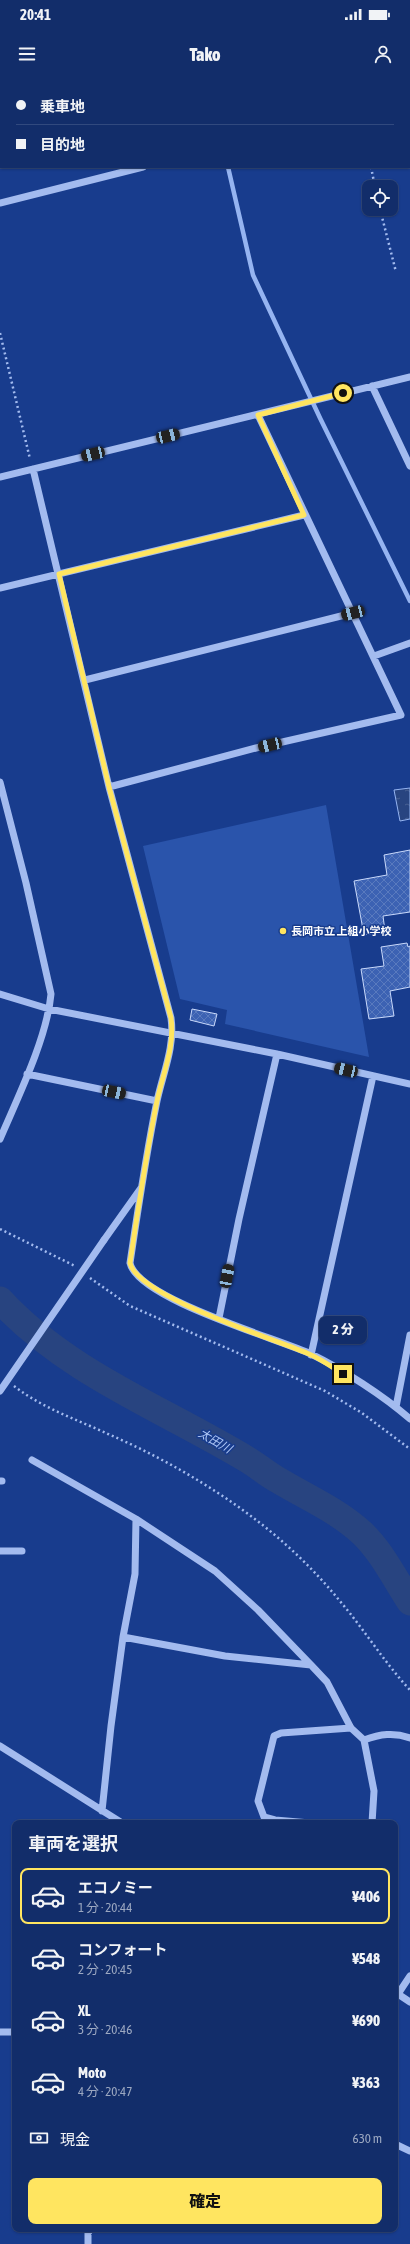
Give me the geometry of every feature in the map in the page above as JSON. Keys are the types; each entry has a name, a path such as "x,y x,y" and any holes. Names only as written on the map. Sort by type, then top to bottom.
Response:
{"street":[{"path":"0,203 139,168"},
{"path":"0,477 410,377"},
{"path":"372,386 410,466"},
{"path":"109,787 256,748 401,715 374,656 304,515 258,415"},
{"path":"33,469 85,680 109,787 171,1018 173,1035 157,1101 130,1263 132,1270 157,1291 180,1304 311,1354 396,1406 410,1419"},
{"path":"0,588 304,515"},
{"path":"85,680 353,613"},
{"path":"374,656 410,643"},
{"path":"0,782 26,883 50,994 49,1009 28,1074 0,1139"},
{"path":"0,994 49,1009 173,1035 277,1054 410,1084"},
{"path":"219,1318 277,1054"},
{"path":"28,1074 157,1101"},
{"path":"311,1354 373,1076"},
{"path":"0,1391 143,1184"},
{"path":"396,1406 410,1335"},
{"path":"32,1460 136,1519 216,1571 258,1610 311,1665 327,1682 351,1728 364,1740 373,1785 372,1820"},
{"path":"102,1811 111,1726 135,1574 136,1519"},
{"path":"0,1551 22,1551"},
{"path":"124,1637 226,1656 311,1665"},
{"path":"275,1820 264,1817 258,1801 274,1736 280,1733 351,1728"},
{"path":"364,1740 378,1734 402,1735 410,1738"},
{"path":"0,1746 117,1820"},
{"path":"398,1992 410,1976"},
{"path":"398,1994 410,2002"},
{"path":"0,2032 12,2032"},
{"path":"398,2145 410,2151"},
{"path":"88,2244 89,2232"}],"path":[{"path":"370,168 373,180"},
{"path":"382,216 396,272"},
{"path":"0,333 33,469"},
{"path":"0,1229 79,1270"},
{"path":"85,1274 130,1306 325,1391 362,1413 410,1449"},
{"path":"12,1385 59,1413 142,1449 229,1500 255,1519 307,1564 360,1626 392,1672 410,1690"}],"shaded area":[{"name":"長岡市立 上組小学校","path":"326,805 369,1057 225,1024 227,1010 180,999 143,846"}],"water":[{"path":"410,788 410,819 400,821 394,790"}],"building":[{"path":"410,850 410,912 383,916 385,931 364,935 354,881 387,875 384,855"},
{"path":"407,943 408,947 410,946 410,987 390,991 394,1016 369,1019 361,969 384,966 381,947"},
{"path":"192,1009 217,1014 214,1026 190,1020"}],"waterway":[{"path":"228,168 253,275 320,418 410,601"},
{"name":"太田川","path":"0,1300 26,1326 55,1349 86,1369 216,1441 274,1478 342,1517 369,1540 388,1566 410,1602"}],"place":[{"name":"長岡市立 上組小学校","path":"283,931"}],"route":[{"path":"343,393 258,415 304,515 59,574 109,787 171,1018 173,1035 164,1078 157,1101 130,1263 132,1270 157,1291 180,1304 311,1354 343,1374"}]}
